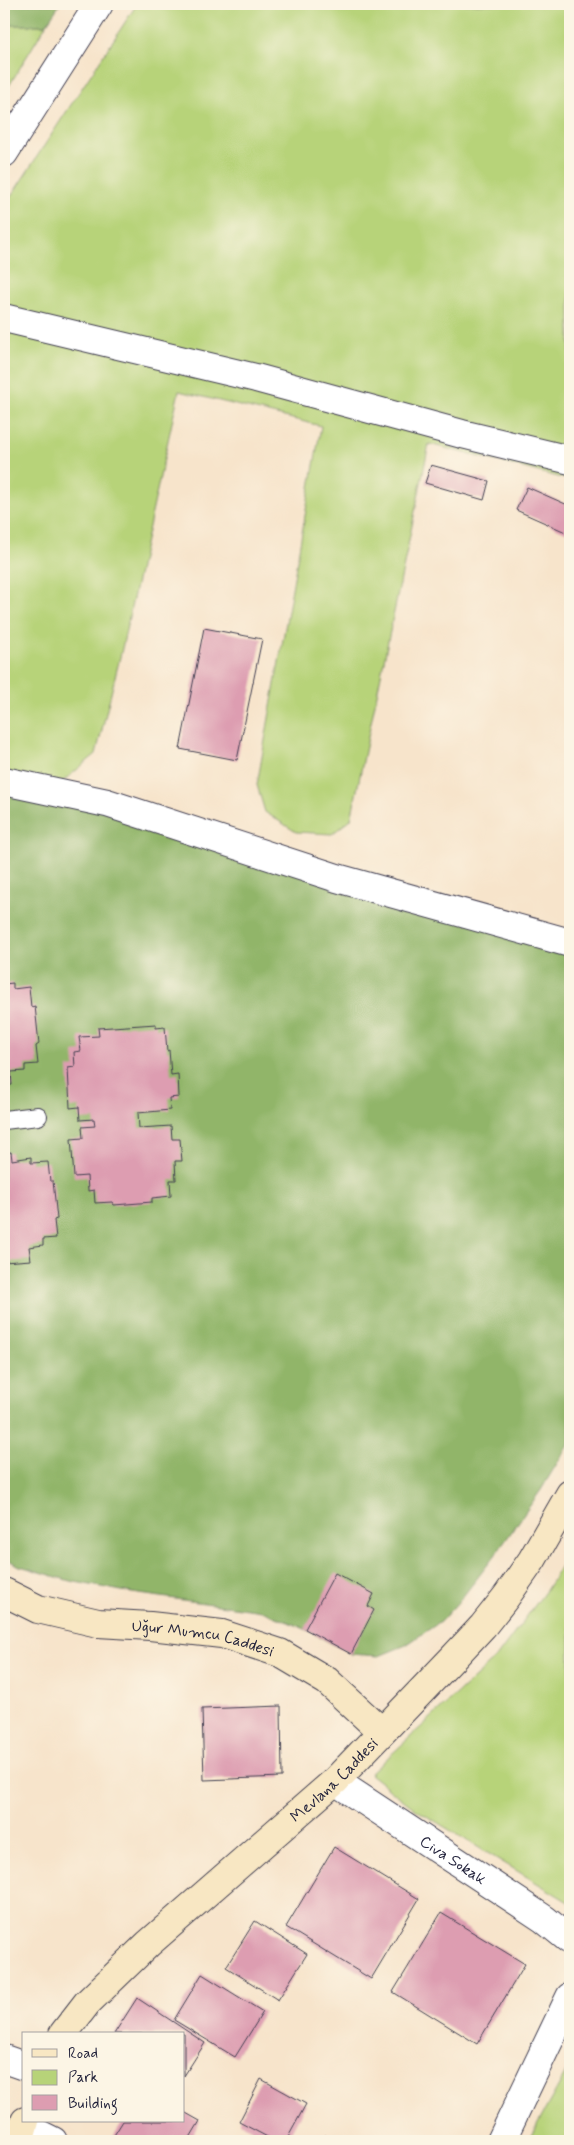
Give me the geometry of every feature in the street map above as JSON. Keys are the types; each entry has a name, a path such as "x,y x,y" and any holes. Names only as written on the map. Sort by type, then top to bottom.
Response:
{"street":[{"path":"4,153 99,4"},
{"path":"4,318 256,378 452,432 570,460"},
{"path":"4,781 107,803 337,878 570,943"},
{"name":"Mevlana Caddesi","path":"65,2032 87,2003 148,1944 335,1781 483,1626 532,1560 570,1494"},
{"name":"Uğur Mumcu Caddesi","path":"4,1592 38,1609 98,1623 150,1626 222,1634 280,1653 327,1681 381,1731"},
{"name":"Civa Sokak","path":"335,1781 566,1930"},
{"path":"501,2141 570,1997"},
{"path":"4,2058 22,2065"},
{"path":"22,2129 53,2141"}],"lane":[{"path":"4,1120 38,1116"}],"green space":[{"path":"4,4 60,4 46,25 4,25"},
{"path":"137,4 570,4 570,480 429,444 351,819 332,834 296,832 265,812 257,785 321,426 179,391 121,653 96,754 51,791 4,777 4,207"},
{"path":"4,25 46,25 4,94"},
{"path":"4,781 570,943 570,1442 541,1490 496,1554 461,1599 440,1622 406,1645 379,1656 351,1654 305,1629 262,1611 132,1593 70,1581 17,1565 4,1557"},
{"path":"570,1551 570,1903 415,1809 370,1774 496,1658 547,1589"},
{"path":"570,2065 570,2141 528,2141"}],"building":[{"path":"431,465 489,481 484,500 425,483"},
{"path":"527,487 570,506 570,534 516,510"},
{"path":"204,628 262,639 237,760 180,749"},
{"path":"13,983 13,989 29,987 31,1007 35,1006 39,1044 36,1046 38,1064 25,1065 25,1071 11,1072 12,1085 4,1086 4,984"},
{"path":"156,1024 156,1028 165,1027 171,1075 178,1074 179,1097 169,1098 170,1110 138,1113 139,1128 171,1126 172,1139 180,1139 182,1161 175,1161 176,1180 170,1180 171,1196 152,1198 152,1202 114,1205 112,1202 95,1203 94,1190 88,1191 87,1176 74,1177 71,1139 83,1138 82,1127 95,1126 94,1119 80,1120 79,1107 70,1108 68,1068 75,1067 74,1052 81,1051 79,1037 99,1036 98,1028"},
{"path":"11,1152 12,1160 31,1157 31,1163 48,1162 50,1181 53,1181 57,1219 54,1220 56,1238 43,1239 43,1245 29,1247 31,1260 4,1262 4,1153"},
{"path":"335,1573 374,1594 368,1606 374,1610 351,1654 305,1629"},
{"path":"281,1706 282,1777 204,1780 202,1709"},
{"path":"334,1847 419,1899 371,1979 286,1927"},
{"path":"441,1913 525,1964 477,2044 393,1992"},
{"path":"255,1921 307,1954 278,2000 226,1967"},
{"path":"202,1974 263,2012 235,2057 174,2020"},
{"path":"137,1998 205,2043 185,2074 185,2032 115,2032"},
{"path":"261,2079 306,2104 286,2141 275,2141 239,2122"},
{"path":"185,2113 200,2121 188,2141 119,2141 113,2137 122,2122 185,2122"},
{"path":"325,2135 338,2141 321,2141"}]}
